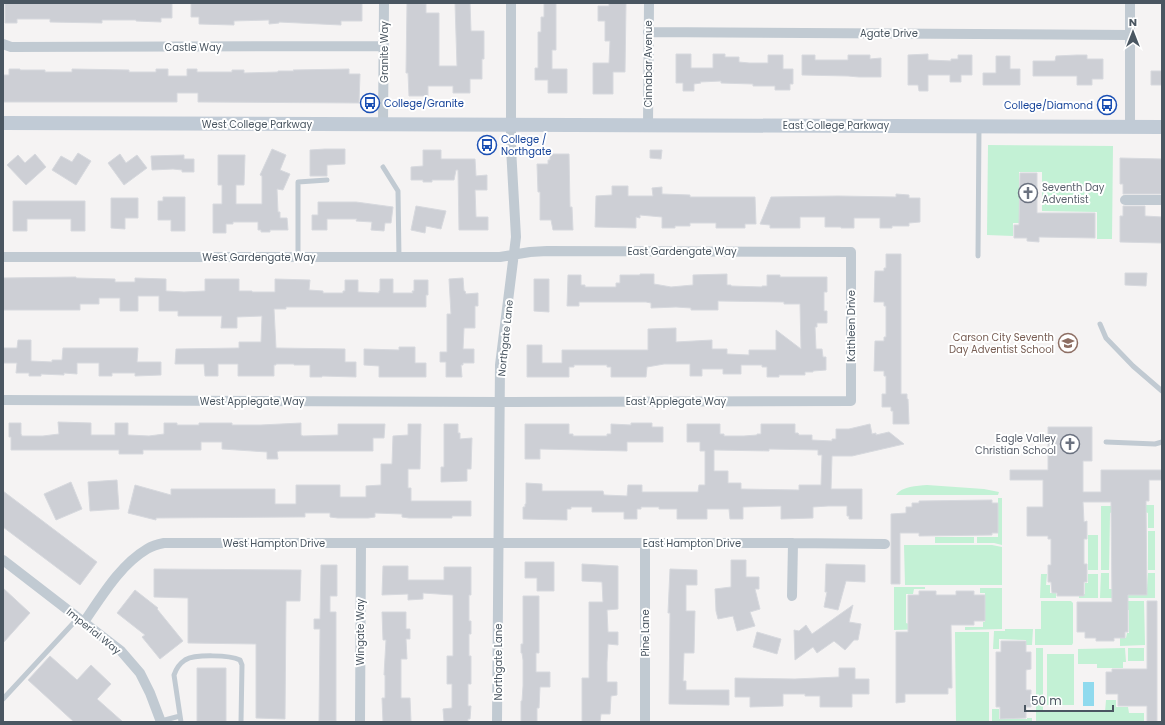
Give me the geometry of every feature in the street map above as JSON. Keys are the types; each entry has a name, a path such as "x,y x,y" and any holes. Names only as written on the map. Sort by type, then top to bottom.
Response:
{"main road":[{"name":"West College Parkway","path":"3,123 511,125"},
{"name":"East College Parkway","path":"511,125 648,124 1162,127"}],"street":[{"name":"Granite Way","path":"383,124 384,3"},
{"name":"Northgate Lane","path":"497,722 500,365 516,237 511,125 511,3"},
{"name":"Cinnabar Avenue","path":"648,124 649,3"},
{"path":"1130,3 1130,127"},
{"name":"Agate Drive","path":"648,32 1130,35"},
{"name":"Castle Way","path":"3,44 11,47 384,46"},
{"path":"1124,200 1162,200"},
{"name":"East Gardengate Way","path":"514,254 547,251 852,252"},
{"name":"Kathleen Drive","path":"851,401 852,252"},
{"name":"West Gardengate Way","path":"3,257 399,258 500,257 514,254"},
{"name":"West Applegate Way","path":"3,400 500,402"},
{"name":"East Applegate Way","path":"500,402 851,401"},
{"name":"West Hampton Drive","path":"82,619 132,559 148,548 164,543 499,543"},
{"name":"Wingate Way","path":"360,722 361,543"},
{"name":"East Hampton Drive","path":"499,543 885,544"},
{"name":"Pine Lane","path":"645,543 645,722"},
{"path":"792,596 793,543"},
{"name":"Imperial Way","path":"3,560 82,619 121,651 140,673 161,721"}],"lane":[{"path":"978,256 979,126"},
{"path":"383,167 398,191 399,258"},
{"path":"298,257 298,182 327,180"},
{"path":"1100,324 1106,338 1133,366 1162,391"},
{"path":"1106,442 1155,444 1162,442"},
{"path":"3,699 82,619"},
{"path":"161,721 181,719 174,675 177,668 184,661 192,656 234,656 240,660 242,665 241,722"}],"green space":[{"path":"988,145 1113,146 1112,239 1097,239 1097,212 1042,211 1042,172 1019,172 1019,223 1013,223 1013,236 987,235"},
{"path":"927,485 984,489 999,492 998,495 896,495 906,488"},
{"path":"998,498 1002,498 1002,545 994,543 977,543 977,537 998,537"},
{"path":"1145,505 1154,505 1154,528 1148,528 1148,513 1145,512"},
{"path":"1101,506 1113,506 1112,512 1110,513 1109,570 1101,570"},
{"path":"1148,531 1155,531 1155,570 1148,570"},
{"path":"1088,535 1098,535 1098,570 1088,570"},
{"path":"935,537 974,537 974,543 935,543"},
{"path":"904,545 992,545 1002,547 1002,585 905,585"},
{"path":"1101,573 1109,573 1109,589 1113,589 1147,588 1148,573 1155,573 1155,598 1100,598"},
{"path":"1041,574 1047,574 1046,585 1050,585 1050,593 1056,593 1056,598 1040,598"},
{"path":"1088,574 1098,574 1098,598 1079,598 1079,594 1085,594 1085,583 1088,583"},
{"path":"894,587 925,587 925,589 914,589 913,594 906,594 906,623 926,629 894,630"},
{"path":"980,588 1002,588 1002,629 965,630 965,627 983,627 983,622 985,622 985,593 980,593"},
{"path":"1041,601 1071,601 1073,603 1072,645 1035,645 1035,629 1041,629"},
{"path":"1127,601 1144,601 1145,645 1120,646 1120,638 1126,638 1127,633 1129,633 1129,610 1127,610"},
{"path":"1005,629 1033,629 1032,645 1026,645 1026,640 999,639 999,649 993,649 994,631 1005,631"},
{"path":"955,632 989,632 989,722 956,722"},
{"path":"1036,648 1043,648 1043,712 1105,712 1106,700 1116,700 1116,707 1128,707 1129,713 1144,713 1144,722 1036,722"},
{"path":"1125,648 1126,662 1123,662 1123,668 1097,668 1097,664 1078,664 1078,649"},
{"path":"1128,648 1144,648 1144,661 1128,661"},
{"path":"1047,654 1074,654 1074,705 1047,705"},
{"path":"992,709 999,709 999,719 1032,718 1032,722 992,722"}],"water":[{"path":"1083,682 1094,682 1094,706 1083,706"}],"building":[{"path":"5,3 172,3 172,18 161,18 161,22 102,20 102,23 50,22 50,19 17,19 17,23 5,23"},
{"path":"191,3 362,3 362,21 341,21 341,25 279,22 269,24 269,20 234,21 234,25 199,24 199,17 191,17"},
{"path":"407,3 426,4 426,13 439,13 439,66 457,66 455,3 470,3 471,31 484,31 484,59 482,59 482,79 470,79 470,93 453,93 453,86 428,86 428,96 409,96 408,73 406,73"},
{"path":"544,3 556,3 556,50 552,50 552,69 567,69 567,93 548,93 548,80 535,80 535,68 538,68 538,32 541,32 541,17 544,17"},
{"path":"609,3 626,3 625,72 613,72 613,94 593,94 593,63 609,63 610,41 605,41 605,21 598,21 598,6 609,6"},
{"path":"676,54 691,54 691,68 713,68 713,54 725,54 725,57 739,57 739,62 749,63 768,63 768,55 783,55 783,69 793,69 793,84 790,84 790,90 775,90 775,86 753,86 753,84 721,83 721,81 700,82 701,83 694,84 694,91 683,91 683,83 676,83"},
{"path":"928,54 928,60 951,61 951,59 958,59 958,55 972,55 972,75 961,75 961,82 950,82 950,75 928,75 928,91 919,91 918,85 908,85 908,55"},
{"path":"802,55 815,55 815,60 848,60 848,55 870,55 870,59 881,58 881,77 802,75"},
{"path":"1087,55 1087,59 1103,59 1103,79 1092,79 1092,85 1077,85 1077,76 1033,76 1033,61 1055,61 1056,56"},
{"path":"996,56 1010,56 1010,69 1020,69 1020,85 983,85 983,73 996,73"},
{"path":"9,69 45,70 45,72 72,72 72,69 156,72 156,69 168,69 168,76 187,76 187,69 197,69 197,72 232,72 232,70 244,70 244,73 349,69 349,74 360,74 359,103 198,102 198,93 177,93 177,102 3,102 3,75 9,75"},
{"path":"1151,71 1162,71 1162,85 1151,85"},
{"path":"272,149 286,155 280,170 290,174 283,190 277,189 278,212 280,212 280,218 287,218 288,230 270,230 270,232 261,232 261,230 258,230 258,222 233,222 233,224 226,224 226,233 213,233 213,204 222,204 222,185 218,185 218,155 245,155 244,185 236,185 236,204 262,204 262,176 260,175"},
{"path":"345,149 345,164 327,165 327,176 310,176 310,150"},
{"path":"423,150 441,150 441,159 475,159 476,176 487,175 487,190 475,190 476,217 488,217 488,230 459,230 458,170 456,170 454,180 432,180 432,182 423,182 423,180 411,180 411,167 423,166"},
{"path":"650,150 662,150 661,159 650,158"},
{"path":"78,153 91,161 76,185 52,170 61,156 72,162"},
{"path":"35,154 46,167 26,185 7,165 18,155 25,163"},
{"path":"120,154 126,163 137,155 147,168 124,185 108,163"},
{"path":"550,154 569,154 570,207 572,207 573,230 553,230 551,220 540,220 540,192 538,192 537,164 548,164"},
{"path":"184,155 184,159 194,159 194,172 182,172 182,170 173,169 152,170 151,156"},
{"path":"1120,158 1162,159 1162,194 1123,194 1123,184 1120,184"},
{"name":"Seventh Day Adventist","path":"1020,173 1037,173 1037,213 1095,213 1095,238 1039,237 1039,242 1027,241 1027,238 1014,238 1014,225 1019,225"},
{"path":"612,186 628,186 628,196 653,196 652,188 662,187 662,194 690,195 690,197 755,197 756,224 745,224 745,228 716,228 716,223 690,223 690,226 662,228 662,217 640,215 640,218 636,217 636,228 595,227 596,196 612,195"},
{"path":"896,194 909,195 909,198 920,198 920,222 909,223 909,226 880,228 880,218 854,218 854,228 841,228 825,227 825,217 800,217 800,228 770,228 770,225 760,224 771,197 896,197"},
{"path":"163,197 185,197 185,231 171,231 171,220 158,220 158,201 163,201"},
{"path":"111,198 138,198 138,218 125,218 125,229 111,228"},
{"path":"13,201 85,201 85,231 71,231 71,219 27,219 27,231 13,231"},
{"path":"318,202 356,202 393,207 391,223 385,223 384,231 371,230 372,222 356,221 357,219 327,219 327,230 312,230 312,215 318,215"},
{"path":"416,206 446,211 441,229 426,226 425,233 411,230"},
{"path":"1123,206 1145,206 1145,216 1162,217 1162,243 1120,242 1120,216 1123,216"},
{"path":"886,254 901,254 901,394 907,394 909,424 893,424 893,411 891,411 891,407 882,407 882,394 886,394 886,376 884,376 884,371 874,371 875,341 884,341 884,337 886,337 886,306 884,306 884,302 874,302 875,271 884,271 884,268 886,268"},
{"path":"1125,273 1147,273 1146,286 1125,285"},
{"path":"654,274 654,284 671,287 693,285 693,275 727,274 727,285 762,287 767,286 767,275 780,275 780,277 827,277 827,292 824,292 824,311 827,311 827,323 817,323 817,327 815,327 816,349 822,349 823,357 826,357 826,370 805,372 805,375 779,375 779,377 767,377 767,367 762,367 762,365 741,365 741,374 723,374 723,369 702,369 702,376 690,376 690,364 664,364 647,367 646,377 611,377 611,367 607,367 607,365 574,365 574,367 569,367 569,377 527,377 527,345 542,345 542,363 562,363 562,350 648,350 648,329 676,328 676,342 712,340 712,349 727,349 727,354 749,355 749,350 776,350 776,330 801,349 800,304 784,304 784,302 718,301 718,310 691,310 691,308 676,307 651,308 651,303 646,302 579,302 579,306 567,306 568,275 581,275 581,285 585,285 585,287 616,287 616,283 620,283 620,275"},
{"path":"76,277 115,279 115,282 135,282 135,278 166,279 166,291 184,292 205,291 205,279 239,279 239,291 275,292 275,279 310,280 309,290 323,291 323,293 343,293 343,291 345,291 345,280 358,280 358,292 379,293 380,279 393,279 393,293 413,293 414,280 428,280 428,295 426,295 426,307 286,307 286,309 274,309 276,348 345,349 345,362 356,362 356,377 310,377 310,365 294,364 274,365 274,376 238,376 238,364 218,364 218,376 205,376 204,364 175,364 176,349 239,348 239,342 261,342 262,316 237,317 237,328 221,328 222,316 178,316 178,311 159,311 159,296 138,296 138,311 120,311 120,298 99,298 99,304 80,304 80,310 3,310 3,278"},
{"path":"463,278 464,291 466,294 478,293 478,306 475,306 475,328 464,328 463,349 474,349 474,363 463,363 463,365 461,365 462,377 446,377 446,362 440,362 440,352 447,352 447,314 451,314 449,279"},
{"path":"534,279 549,279 549,312 534,311"},
{"path":"18,340 31,340 31,361 52,362 52,360 62,360 63,348 138,348 137,362 161,362 161,375 135,376 135,373 112,373 112,376 99,376 99,363 77,363 77,374 64,373 64,375 41,374 41,376 29,376 29,373 16,373 17,363 3,363 3,348 17,348"},
{"path":"399,347 415,347 415,363 426,363 426,377 379,377 379,366 364,365 364,349 399,350"},
{"path":"58,422 91,423 91,435 115,435 115,423 128,423 128,435 149,436 164,434 164,423 177,423 177,425 232,423 232,425 261,425 301,423 301,435 303,436 338,435 338,424 385,424 384,438 373,438 373,451 279,451 277,452 278,459 267,459 267,452 222,449 222,442 201,442 201,450 143,450 143,454 119,454 119,450 11,450 9,423 21,423 22,436 43,436 59,434"},
{"path":"631,423 652,423 652,427 663,427 663,442 627,442 627,451 540,449 540,459 525,459 525,424 569,424 569,434 573,434 573,436 607,436 607,434 611,434 611,424 631,425"},
{"path":"408,424 421,424 420,469 408,469 408,488 411,488 411,501 471,501 471,516 452,516 452,518 409,518 402,517 402,514 375,513 375,517 368,518 338,518 330,517 330,513 305,513 305,517 156,518 156,520 128,513 135,485 171,495 171,489 275,489 275,504 296,504 296,485 340,485 340,497 366,497 366,486 381,485 381,464 392,464 393,436 408,435"},
{"path":"444,424 458,424 460,439 472,438 471,469 467,469 467,481 441,482 441,467 444,467"},
{"path":"687,424 720,424 720,434 724,434 724,436 744,436 761,434 761,424 795,424 795,433 798,433 799,435 812,435 812,440 832,441 832,439 836,439 836,429 849,429 870,424 872,434 876,433 876,435 889,432 904,444 852,456 832,456 831,489 862,489 862,519 849,519 849,516 847,516 847,506 828,506 813,507 813,518 781,519 781,506 743,507 743,519 730,519 729,509 707,509 707,519 677,519 677,509 641,507 641,509 637,509 637,519 624,519 624,512 592,512 592,507 571,507 571,509 567,509 567,520 523,519 523,507 525,507 526,504 526,483 542,484 542,491 603,491 604,495 627,496 628,485 642,485 642,492 698,492 699,485 705,485 705,451 700,451 700,442 687,442","holes":["714,450 818,450 818,455 822,455 821,485 799,485 799,490 741,489 741,483 728,483 728,471 714,471"]},
{"path":"1048,427 1092,427 1092,461 1083,461 1083,492 1101,492 1101,470 1162,470 1162,480 1149,480 1149,501 1146,501 1147,595 1128,595 1128,632 1125,632 1125,638 1114,638 1114,641 1096,641 1096,638 1085,638 1085,632 1077,632 1077,602 1112,602 1111,502 1083,502 1084,522 1087,521 1087,539 1084,539 1084,564 1087,564 1087,582 1084,582 1084,596 1057,596 1057,593 1052,593 1051,582 1048,582 1048,565 1051,565 1051,539 1048,539 1048,536 1027,536 1027,507 1043,507 1043,480 1010,480 1010,470 1048,470"},
{"path":"117,480 119,509 90,511 88,482"},
{"path":"71,482 82,509 56,520 44,494"},
{"path":"3,491 97,562 80,585 3,527"},
{"path":"992,500 992,503 998,503 998,533 992,533 992,535 919,536 919,533 900,533 900,584 891,584 891,514 906,513 906,507 912,507 912,503 919,503 919,501"},
{"path":"731,560 746,560 746,577 759,577 759,589 755,589 760,609 750,612 755,626 737,631 733,616 718,619 716,611 715,589 731,587"},
{"path":"525,562 554,562 554,591 537,591 537,578 525,578"},
{"path":"582,564 618,566 618,609 607,610 608,632 618,632 618,645 608,644 607,682 617,682 617,695 611,696 610,714 601,714 600,722 582,722 582,678 589,678 589,602 603,602 602,582 582,581"},
{"path":"826,564 865,565 865,582 846,581 838,610 824,607 827,592 825,592"},
{"path":"321,565 337,565 337,596 330,596 330,612 336,612 336,721 319,721 320,629 314,629 314,619 320,619"},
{"path":"383,566 408,566 408,580 444,580 444,567 471,567 469,621 471,621 471,634 469,634 469,656 471,656 471,684 468,684 468,706 471,706 470,719 468,719 468,722 444,722 443,709 452,708 452,684 447,684 447,656 453,656 453,595 423,593 423,599 408,600 408,594 382,595"},
{"path":"154,569 301,570 300,601 286,601 285,719 256,718 256,644 188,643 188,598 154,597"},
{"path":"670,569 697,570 697,585 686,585 686,611 695,611 694,653 684,653 683,681 686,681 686,690 729,690 729,705 669,704 670,613 668,613"},
{"path":"3,588 30,613 3,643"},
{"path":"135,590 158,608 157,609 183,641 160,659 142,637 145,635 117,613"},
{"path":"919,591 936,591 936,595 956,595 956,591 974,591 974,595 985,595 985,621 974,621 974,625 951,625 952,688 948,688 948,694 905,694 905,702 896,703 896,632 908,632 908,595 919,595"},
{"path":"523,596 539,596 539,653 536,653 536,672 550,672 550,687 540,687 537,722 521,722 523,686 523,660 521,644 523,644"},
{"path":"1147,601 1157,601 1157,722 1147,722 1147,706 1118,706 1118,694 1106,694 1106,672 1112,672 1112,669 1147,669"},
{"path":"853,605 849,622 861,624 858,640 854,640 845,650 834,641 817,653 813,647 795,660 794,630 799,631 806,625 812,634"},
{"path":"382,612 406,612 406,629 410,629 410,639 406,639 407,659 401,659 401,698 410,698 411,722 383,722 382,698 385,698 384,675 386,640 383,640"},
{"path":"757,632 781,639 777,654 753,647"},
{"path":"1001,641 1026,641 1026,652 1031,652 1031,669 1026,670 1026,690 1031,690 1031,707 1026,707 1026,718 1000,719 1000,707 996,707 996,652 1001,652"},
{"path":"50,656 77,680 91,665 111,684 97,699 123,722 74,722 28,680"},
{"path":"197,668 226,668 226,722 197,722"},
{"path":"839,668 855,668 855,679 869,679 869,694 852,694 852,707 820,707 820,696 805,696 805,694 783,694 783,706 750,707 750,697 735,697 735,678 795,679 839,677"}],"place":[{"name":"College/Granite","path":"370,103"},
{"name":"College/Diamond","path":"1107,105"},
{"name":"College / Northgate","path":"487,145"},
{"name":"Seventh Day Adventist","path":"1028,193"},
{"name":"Carson City Seventh Day Adventist School","path":"1068,343"},
{"name":"Eagle Valley Christian School","path":"1070,444"}]}
